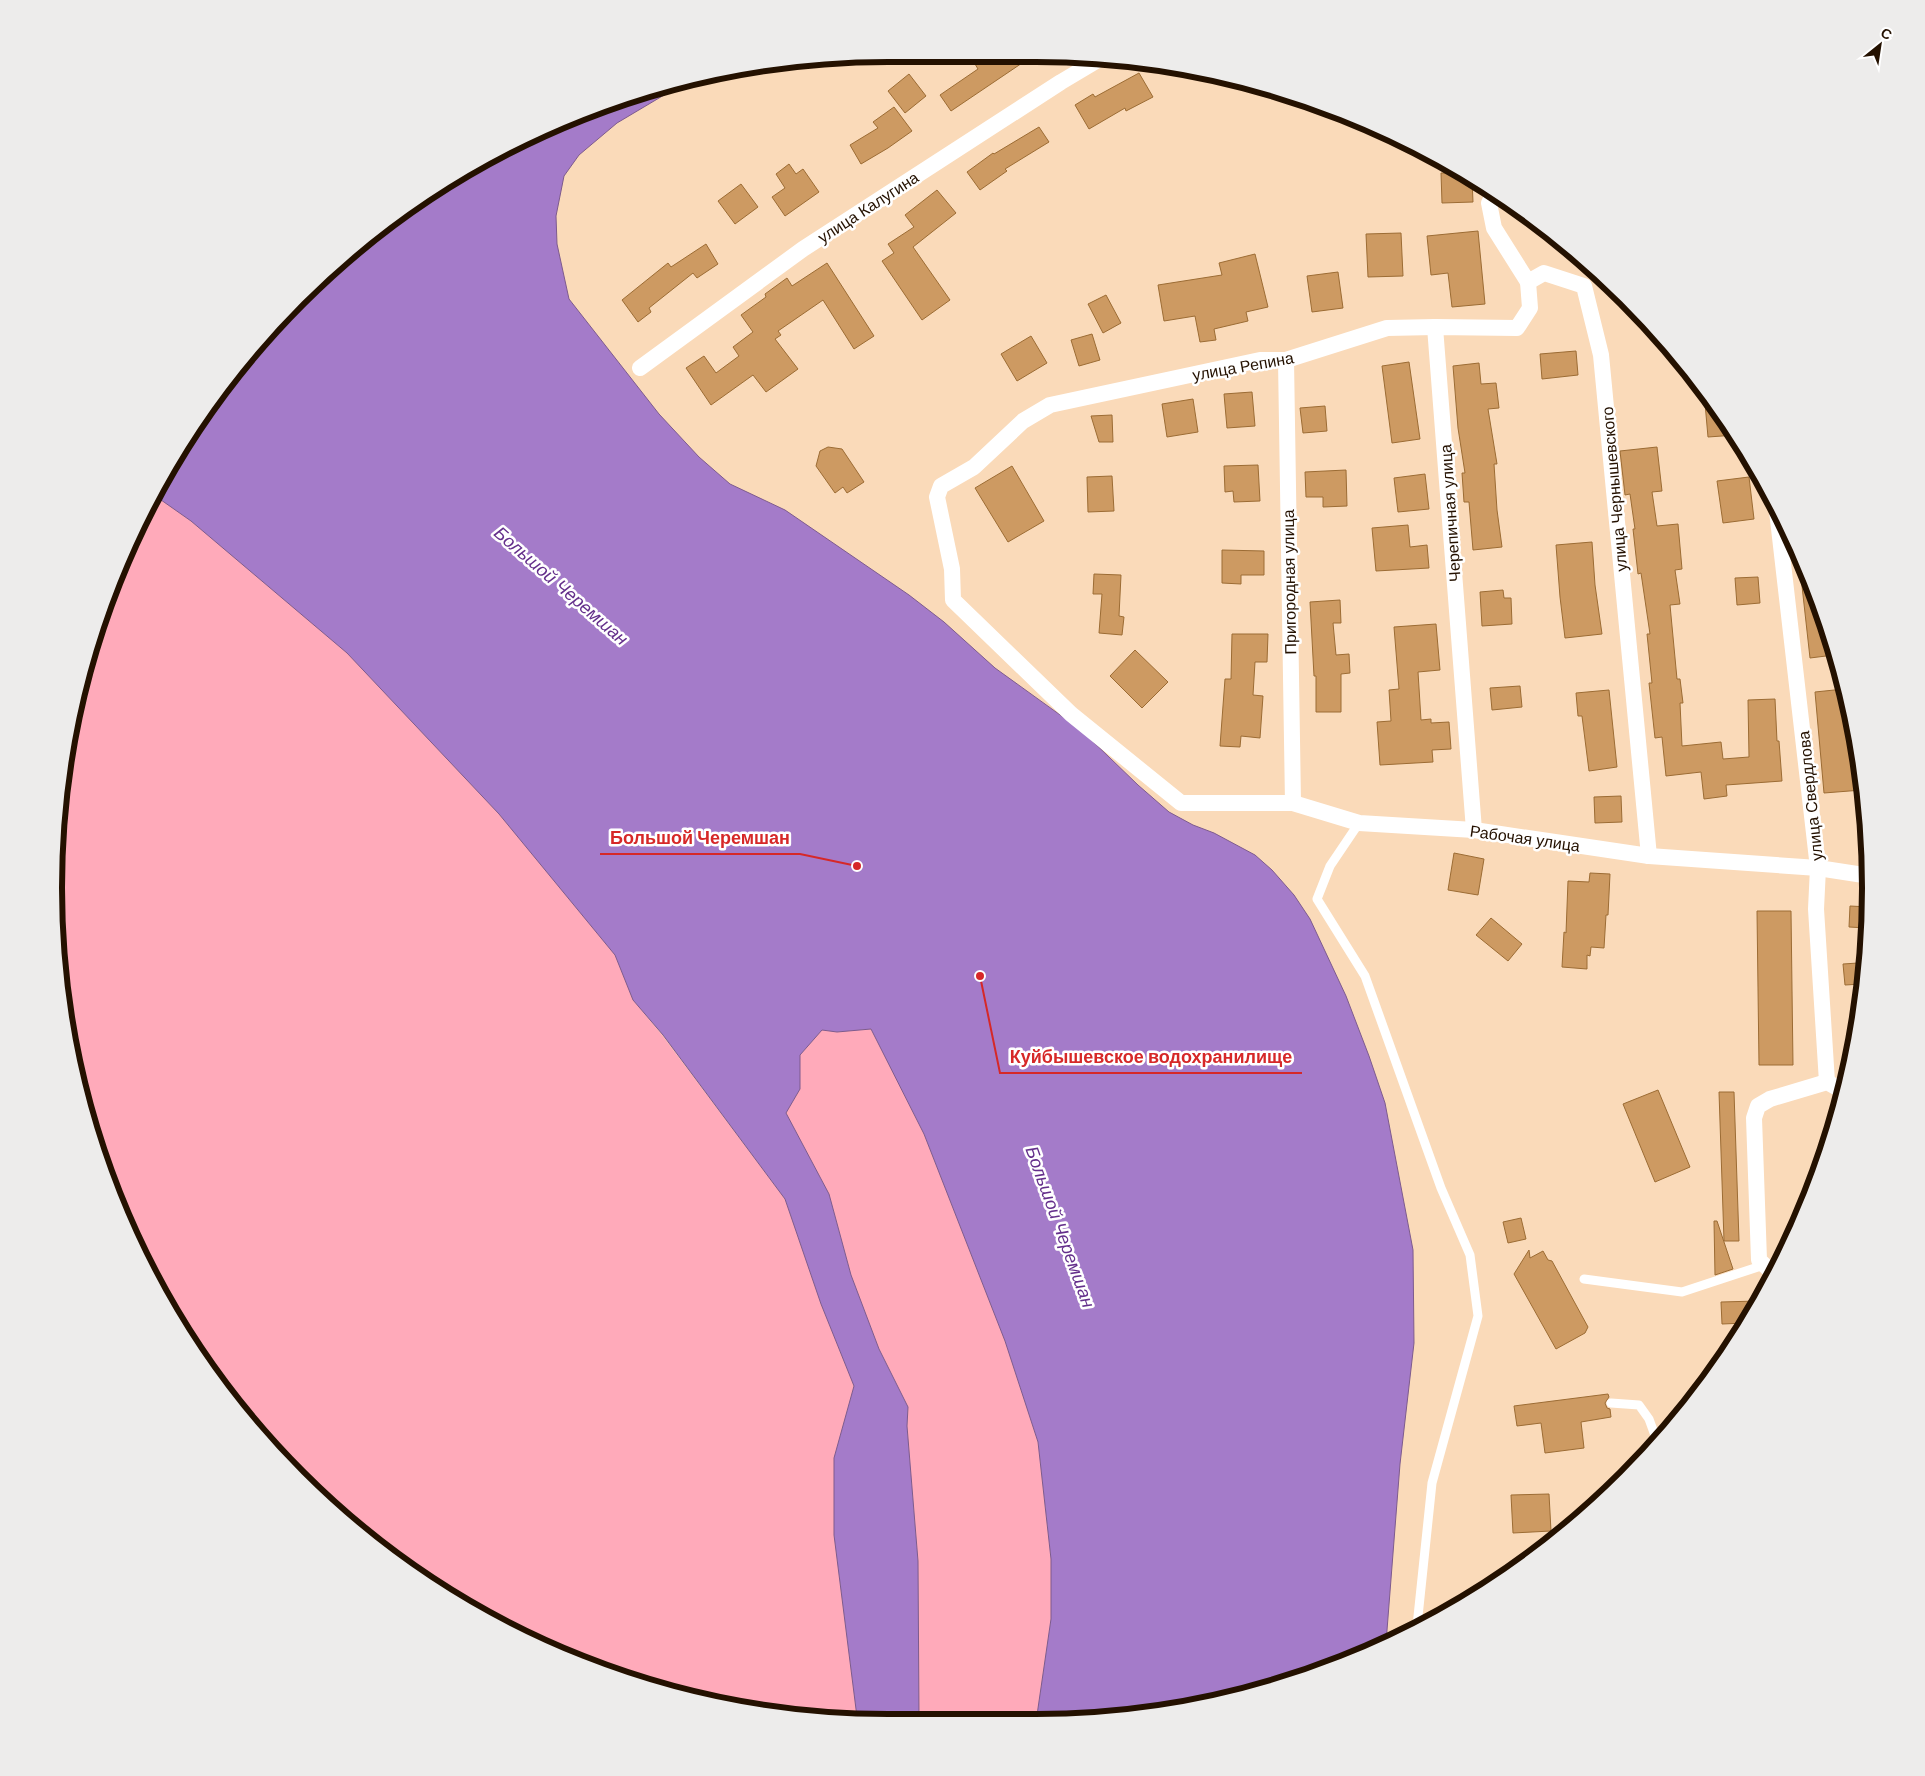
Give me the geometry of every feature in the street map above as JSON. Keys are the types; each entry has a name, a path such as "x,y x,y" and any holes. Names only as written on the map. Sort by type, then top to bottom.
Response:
{"street":[{"name":"улица Калугина","path":"640,368 803,249 1061,82 1092,64"},
{"path":"1436,327 1517,328 1530,308 1528,282 1494,228 1490,203 1491,199"},
{"name":"улица Чернышевского","path":"1528,282 1544,273 1584,286 1597,336 1602,365 1649,856"},
{"name":"улица Репина","path":"1181,803 1071,714 953,600 952,569 937,497 942,486 974,467 1023,421 1050,405 1260,360 1286,360 1387,328 1436,327"},
{"name":"Черепичная улица","path":"1436,327 1474,830"},
{"name":"Пригородная улица","path":"1286,360 1293,803"},
{"name":"улица Свердлова","path":"1779,527 1818,868 1816,909 1827,1082"},
{"name":"Рабочая улица","path":"1181,803 1293,803 1359,823 1474,830 1649,856 1818,868 1862,875"},
{"path":"1769,1269 1759,1260 1754,1118 1758,1106 1770,1098 1827,1082 1837,1088"}],"lane":[{"path":"1359,823 1330,866 1316,899 1365,976 1441,1188 1470,1255 1478,1316 1432,1483 1418,1620"},
{"path":"1584,1279 1682,1292 1769,1269"},
{"path":"1611,1403 1639,1405 1649,1419 1655,1435"}],"shaded area":[{"path":"160,499 191,521 347,653 499,814 615,955 633,1000 662,1035 785,1199 821,1304 854,1386 834,1459 834,1535 856,1713 780,1706 727,1698 623,1670 572,1651 475,1603 385,1543 304,1472 233,1391 202,1347 173,1301 148,1253 125,1204 106,1153 78,1049 64,942 62,888 64,834 78,727 106,623 125,572"},
{"path":"871,1029 924,1134 1005,1341 1038,1442 1051,1559 1051,1619 1037,1714 919,1714 918,1561 907,1426 908,1407 879,1349 851,1275 829,1194 786,1113 800,1089 800,1055 822,1030 837,1032"}],"water":[{"path":"668,93 617,123 579,155 564,176 556,216 557,244 569,299 659,414 699,457 730,484 785,510 909,595 944,622 995,668 1081,730 1169,812 1255,855 1272,870 1294,895 1310,919 1346,996 1385,1103 1413,1250 1414,1343 1400,1464 1387,1635 1353,1651 1302,1670 1198,1698 1091,1712 1037,1714 1051,1619 1051,1559 1038,1442 1005,1341 924,1134 871,1029 837,1032 822,1030 800,1055 800,1089 786,1113 829,1194 851,1275 879,1349 908,1407 907,1426 918,1561 919,1714 856,1713 834,1535 834,1458 854,1386 821,1304 785,1199 663,1035 633,1000 615,955 499,814 347,653 191,521 160,499 173,475 233,385 304,304 344,267 385,233 475,173 572,125 623,106"}],"building":[{"path":"974,62 1024,62 951,111 940,95 978,69"},
{"path":"1139,73 1153,97 1126,111 1125,108 1089,129 1075,105 1093,94 1095,97"},
{"path":"909,74 926,96 905,113 888,91"},
{"path":"894,107 912,131 861,164 850,145 878,128 873,122"},
{"path":"1039,127 1049,142 1005,169 1007,171 980,190 967,172 993,153"},
{"path":"789,164 796,174 803,169 819,192 785,216 772,197 785,188 776,174"},
{"path":"1441,173 1450,173 1472,187 1473,202 1442,203"},
{"path":"741,184 758,207 735,224 718,201"},
{"path":"937,190 956,213 913,247 950,300 922,320 882,261 894,253 888,244 914,227 905,215"},
{"path":"1478,231 1485,304 1452,307 1448,273 1431,275 1427,236"},
{"path":"1401,233 1403,276 1368,277 1366,234"},
{"path":"706,244 718,264 697,278 693,273 649,308 651,312 638,322 622,300 668,263 671,267"},
{"path":"1255,254 1268,307 1246,312 1248,321 1214,329 1216,340 1200,342 1195,316 1164,321 1158,285 1222,275 1219,263"},
{"path":"827,263 874,336 854,349 823,300 778,331 781,335 775,339 798,369 766,392 753,375 711,405 686,368 704,356 716,373 739,356 733,347 753,332 741,315 766,297 765,294 787,278 792,286"},
{"path":"1338,272 1343,308 1312,312 1307,276"},
{"path":"1106,295 1121,323 1103,333 1088,304"},
{"path":"1092,334 1100,360 1079,366 1071,340"},
{"path":"1031,336 1047,363 1017,381 1001,354"},
{"path":"1576,351 1578,375 1542,379 1540,354"},
{"path":"1409,362 1420,439 1392,443 1382,366"},
{"path":"1479,363 1481,384 1496,383 1499,408 1488,409 1497,464 1494,464 1502,547 1473,550 1469,502 1464,502 1462,473 1465,473 1458,428 1453,366"},
{"path":"1252,392 1255,426 1227,428 1224,394"},
{"path":"1193,399 1198,432 1167,437 1162,404"},
{"path":"1705,403 1727,436 1708,437"},
{"path":"1325,406 1327,431 1303,433 1300,408"},
{"path":"1112,415 1113,442 1099,442 1091,416"},
{"path":"828,447 842,449 864,482 847,493 843,487 835,493 816,466 820,451"},
{"path":"1657,447 1662,491 1652,492 1657,526 1678,524 1682,569 1675,570 1680,604 1670,605 1677,679 1680,679 1683,703 1680,703 1682,746 1721,742 1723,759 1749,757 1748,700 1775,699 1777,741 1779,741 1782,781 1726,785 1727,796 1704,799 1701,772 1666,776 1662,737 1655,738 1649,683 1652,683 1647,634 1650,634 1641,573 1638,574 1630,494 1625,495 1620,451"},
{"path":"1258,465 1260,501 1234,502 1233,491 1225,492 1224,466"},
{"path":"1012,466 1044,521 1008,542 975,488"},
{"path":"1346,470 1347,506 1323,507 1323,497 1306,497 1305,472"},
{"path":"1425,474 1429,509 1398,512 1394,478"},
{"path":"1112,476 1114,511 1088,512 1087,477"},
{"path":"1749,477 1754,519 1723,523 1717,481"},
{"path":"1408,525 1410,547 1427,545 1429,568 1376,571 1372,528"},
{"path":"1592,542 1595,585 1602,634 1565,638 1556,545"},
{"path":"1222,550 1264,551 1264,575 1241,575 1241,584 1222,583"},
{"path":"1094,574 1121,575 1119,616 1124,617 1122,635 1099,633 1102,594 1093,594"},
{"path":"1801,574 1829,656 1810,658"},
{"path":"1758,577 1760,603 1737,605 1735,578"},
{"path":"1503,590 1504,598 1511,598 1512,624 1482,626 1480,592"},
{"path":"1340,600 1341,623 1333,623 1336,655 1349,654 1350,673 1341,674 1341,712 1316,712 1316,676 1314,676 1310,602"},
{"path":"1436,624 1440,670 1418,672 1421,720 1431,719 1431,723 1449,722 1451,749 1432,750 1433,762 1380,765 1377,722 1391,721 1389,690 1399,689 1394,627"},
{"path":"1232,634 1268,634 1267,662 1255,662 1253,695 1263,696 1260,738 1241,736 1240,747 1220,746 1225,679 1231,679"},
{"path":"1135,650 1168,682 1142,708 1110,676"},
{"path":"1520,686 1522,707 1492,710 1490,688"},
{"path":"1609,690 1617,767 1589,771 1582,716 1578,716 1576,693"},
{"path":"1838,690 1847,727 1856,790 1824,793 1815,692"},
{"path":"1621,796 1622,822 1595,823 1594,797"},
{"path":"1454,853 1484,859 1478,895 1448,890"},
{"path":"1590,873 1610,874 1604,948 1591,947 1590,956 1587,955 1587,969 1562,967 1564,932 1566,933 1568,881 1589,882"},
{"path":"1850,906 1862,907 1861,928 1849,927"},
{"path":"1757,911 1791,911 1793,1065 1759,1065"},
{"path":"1491,918 1522,944 1508,961 1476,935"},
{"path":"1859,963 1856,984 1845,985 1843,964"},
{"path":"1658,1090 1690,1167 1655,1182 1623,1104"},
{"path":"1719,1092 1734,1092 1739,1241 1724,1241"},
{"path":"1521,1218 1526,1239 1508,1243 1503,1222"},
{"path":"1714,1221 1717,1221 1733,1269 1715,1275"},
{"path":"1529,1250 1530,1258 1543,1251 1548,1260 1552,1261 1588,1327 1585,1333 1556,1349 1514,1274"},
{"path":"1752,1301 1738,1323 1722,1324 1721,1302"},
{"path":"1608,1394 1609,1397 1605,1403 1607,1408 1610,1409 1611,1417 1581,1422 1584,1448 1545,1453 1541,1423 1517,1426 1514,1406"},
{"path":"1549,1494 1551,1531 1513,1533 1511,1495"}],"place":[{"name":"Большой Черемшан","path":"857,866"},
{"name":"Куйбышевское водохранилище","path":"980,976"}]}
